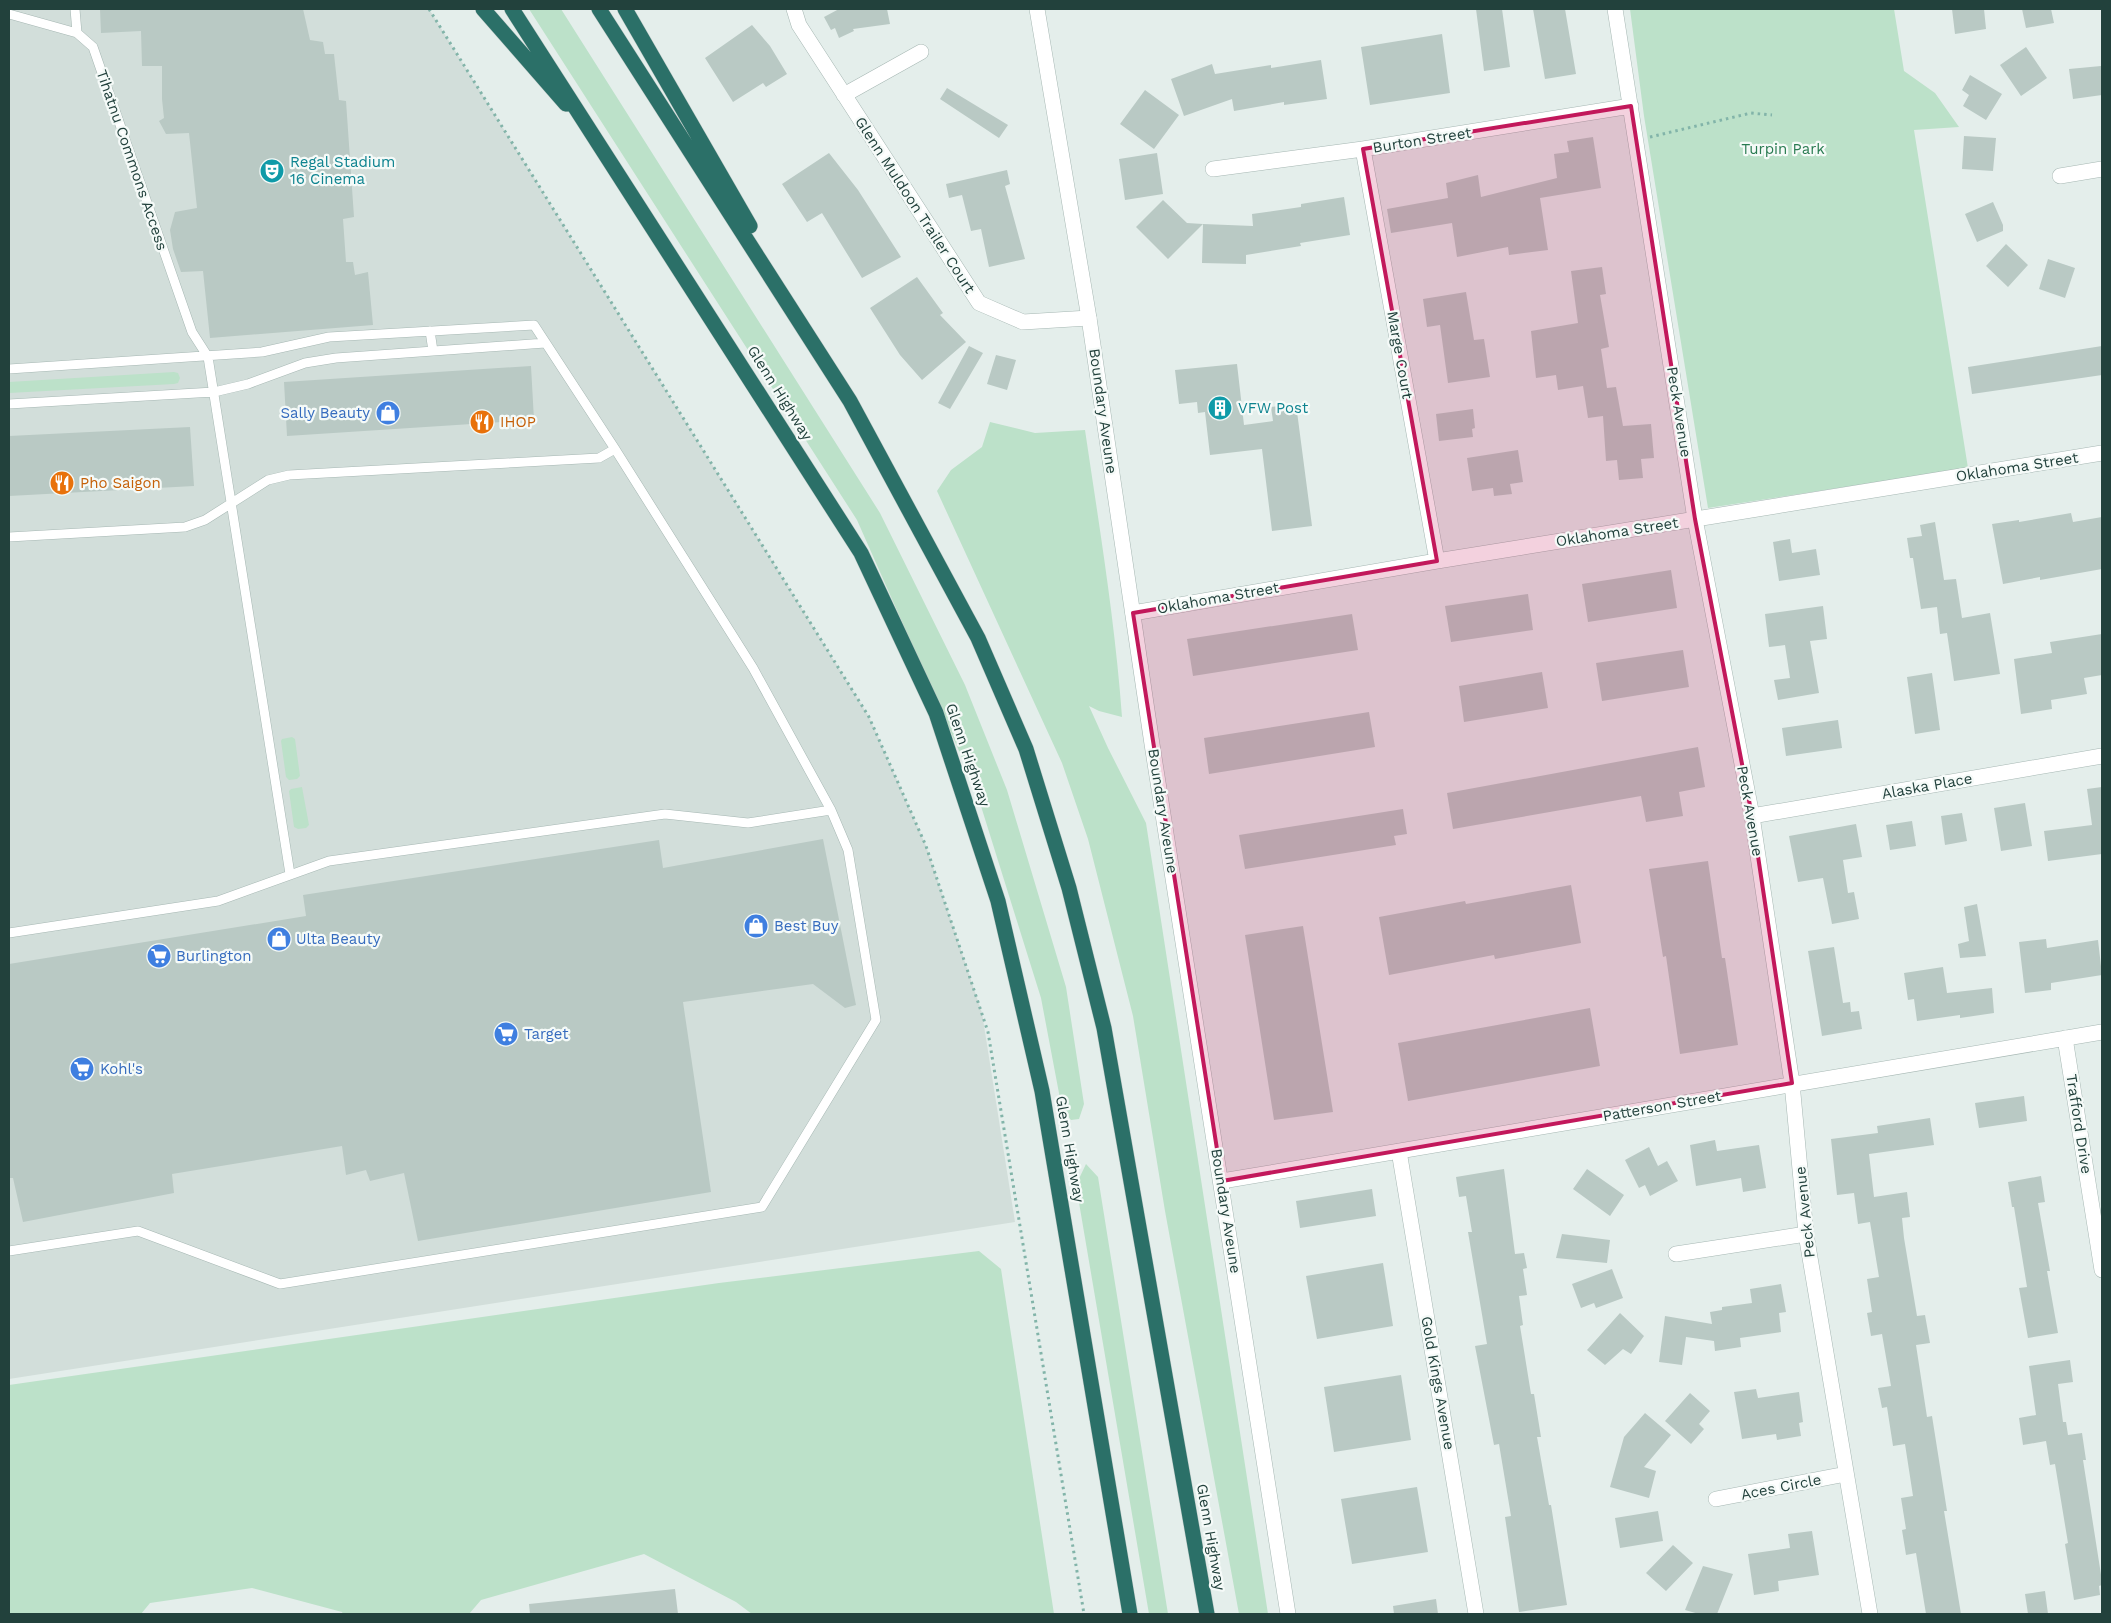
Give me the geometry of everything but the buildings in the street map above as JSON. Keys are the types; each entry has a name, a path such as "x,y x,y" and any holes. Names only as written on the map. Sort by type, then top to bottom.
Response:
{"highway":[{"path":"483,9 600,143"},
{"name":"Glenn Highway","path":"512,9 600,143 861,553 936,713 998,901 1042,1090 1130,1614"},
{"name":"Glenn Highway","path":"599,9 850,401 978,638 1026,749 1070,888 1104,1028 1206,1610"},
{"path":"624,9 850,401"}],"street":[{"name":"Glenn Muldoon Trailer Court","path":"794,9 799,25 979,302 1023,322 1089,318"},
{"name":"Boundary Aveune","path":"1037,9 1089,318 1288,1614"},
{"name":"Peck Avenue","path":"1615,9 1696,519 1752,816 1792,1083 1806,1234 1870,1614"},
{"path":"844,95 922,52"},
{"name":"Burton Street","path":"1213,169 1363,149 1631,106"},
{"name":"Marge Court","path":"1363,149 1437,561"},
{"path":"2060,176 2102,169"},
{"name":"Oklahoma Street","path":"1133,613 1437,561 2102,453"},
{"name":"Alaska Place","path":"1752,816 2102,756"},
{"name":"Patterson Street","path":"1222,1181 2102,1032"},
{"name":"Trafford Drive","path":"2065,1038 2102,1270"},
{"name":"Gold Kings Avenue","path":"1399,1151 1476,1614"},
{"path":"1676,1254 1806,1234"},
{"name":"Aces Circle","path":"1716,1499 1846,1474"}],"lane":[{"path":"75,9 77,33"},
{"name":"Tihatnu Commons Access","path":"9,14 77,33 93,47 192,332 208,357"},
{"path":"9,369 262,352 328,337 534,325 615,449 753,668 831,810 848,850 876,1020 762,1207 280,1284 138,1231 9,1251"},
{"path":"430,331 433,351"},
{"path":"9,404 214,392 248,384 305,363 336,358 545,343"},
{"path":"208,357 290,874"},
{"path":"9,537 166,529 185,526 205,520 268,480 288,475 599,458 615,449"},
{"path":"9,933 218,900 329,861 665,814 748,823 831,810"}],"path":[{"path":"1650,138 1751,113 1766,116 1772,115"}],"highlighted area":[{"path":"1631,106 1695,519 1752,816 1792,1083 1222,1181 1133,613 1437,561 1363,149"}],"shaded area":[{"path":"9,9 429,9 869,717 926,846 982,1013 1015,1222 9,1379"}],"green space":[{"path":"529,9 561,9 880,513 965,685 1007,790 1066,987 1084,1104 1079,1119 1071,1120 1062,1109 1041,998 975,787 857,520"},
{"name":"Turpin Park","path":"1630,9 1894,9 1904,71 1935,93 1959,127 1914,130 1968,468 1708,508 1644,116"},
{"path":"178,373 180,378 178,383 174,384 9,393 9,382"},
{"path":"990,422 1035,433 1085,430 1111,609 1122,717 1099,711 1089,706 1146,823 1268,1614 1239,1614 1165,1211 1133,1016 1088,839 1062,763 937,491 951,470 982,447"},
{"path":"292,737 295,739 300,776 297,779 289,780 286,777 281,741 282,739"},
{"path":"302,787 309,825 306,828 298,829 294,827 289,791"},
{"path":"1086,1164 1098,1177 1168,1614 1149,1614 1076,1185"},
{"path":"979,1251 1001,1269 1054,1614 752,1614 736,1602 644,1554 481,1600 469,1614 343,1614 342,1612 252,1588 150,1603 141,1614 9,1614 9,1385 719,1283"}],"place":[{"name":"Regal Stadium 16 Cinema","path":"272,171"},
{"name":"VFW Post","path":"1220,408"},
{"name":"Sally Beauty","path":"388,413"},
{"name":"IHOP","path":"482,422"},
{"name":"Pho Saigon","path":"62,483"},
{"name":"Best Buy","path":"756,926"},
{"name":"Ulta Beauty","path":"279,939"},
{"name":"Burlington","path":"159,956"},
{"name":"Target","path":"506,1034"},
{"name":"Kohl's","path":"82,1069"}]}
